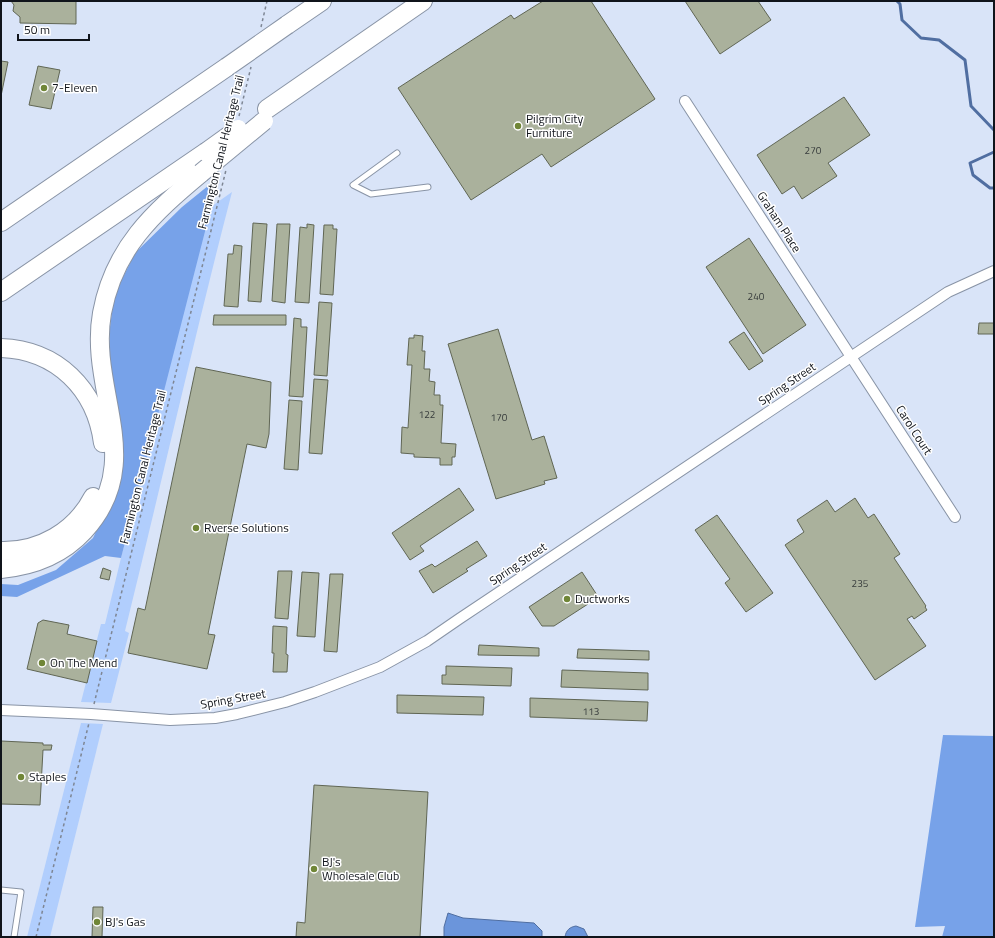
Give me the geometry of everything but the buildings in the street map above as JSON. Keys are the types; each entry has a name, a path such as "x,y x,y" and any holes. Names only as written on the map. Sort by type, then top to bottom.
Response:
{"highway":[{"path":"1,222 322,1"},
{"path":"1,292 206,152 265,115 365,41 423,1"},
{"path":"1,569 35,563 55,554 78,538 99,512 111,485 115,459 113,431 100,357 100,327 109,286 123,253 162,207 265,115"},
{"path":"1,348 18,349 50,361 64,370 77,382 90,401 98,420 103,452 102,470 95,493 88,506 75,522 58,536 45,543 17,551 1,551"}],"street":[{"name":"Graham Place","path":"685,101 851,356"},
{"name":"Spring Street","path":"1,710 91,714 170,720 215,718 285,702 380,667 427,641 948,292 994,271"},
{"name":"Carol Court","path":"851,356 955,517"}],"lane":[{"path":"397,153 353,185 371,194 428,186"},
{"path":"1,890 21,892 14,937"}],"path":[{"path":"260,30 268,1"},
{"name":"Farmington Canal Heritage Trail","path":"238,120 253,60"},
{"name":"Farmington Canal Heritage Trail","path":"36,937 227,166"}],"shaded area":[{"path":"219,177 121,558 105,556 17,597 1,596 1,584 18,585 56,570 93,538 111,500 109,361 110,327 114,295 135,253 182,207"},
{"path":"232,192 125,631 129,633 111,703 81,702 101,624 105,624 205,211"},
{"path":"81,723 103,724 50,937 27,937"},
{"path":"943,735 994,736 994,937 942,937 945,926 915,927"},
{"path":"448,913 463,918 534,923 542,931 542,937 444,937 444,927"},
{"path":"576,926 584,929 588,937 565,937 566,932 569,929"}],"waterway":[{"path":"897,1 900,4 902,20 921,38 939,40 965,60 971,106 994,130"},
{"path":"994,152 970,163 973,175 990,188 994,188"}],"place":[{"name":"7-Eleven","path":"44,88"},
{"name":"Pilgrim City Furniture","path":"518,126"},
{"name":"Rverse Solutions","path":"196,528"},
{"name":"Ductworks","path":"567,599"},
{"name":"On The Mend","path":"42,663"},
{"name":"Staples","path":"21,777"},
{"name":"BJ's Wholesale Club","path":"314,869"},
{"name":"BJ's Gas","path":"97,922"}]}
